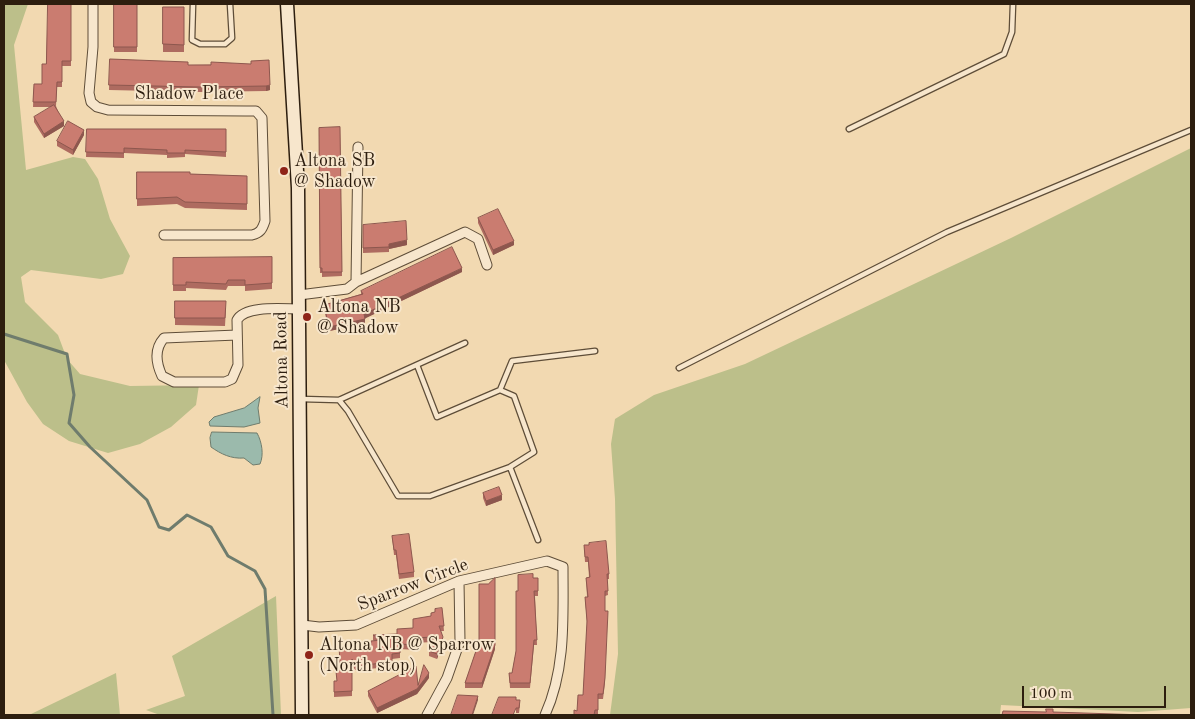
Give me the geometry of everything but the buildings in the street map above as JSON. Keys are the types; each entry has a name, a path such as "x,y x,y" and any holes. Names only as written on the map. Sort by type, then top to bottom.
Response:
{"main road":[{"name":"Altona Road","path":"287,4 298,188 302,715"}],"street":[{"name":"Shadow Place","path":"93,4 93,47 89,93 91,102 97,108 108,110 246,110 256,111 262,118 265,221 259,233 252,235 164,235"},
{"path":"356,282 358,147"},
{"path":"299,295 347,289 356,282 465,232 478,239 487,265"},
{"path":"237,335 172,336 164,338 159,343 157,352 158,366 162,376 174,382 225,382 232,379 238,365 237,320 243,312 299,308"},
{"name":"Sparrow Circle","path":"302,625 319,627 356,625 459,581 547,561 563,567 559,674 555,694 545,715"},
{"path":"427,715 447,678 460,641 459,581"}],"lane":[{"path":"193,4 192,40 200,44 225,44 232,38 230,4"},
{"path":"850,129 1004,54 1012,32 1013,4"},
{"path":"679,368 947,232 1191,130"},
{"path":"300,399 339,400 465,343"},
{"path":"417,365 438,417 500,390 512,361 595,351"},
{"path":"339,400 348,411 398,496 430,496 510,467 534,452 514,396 500,390"},
{"path":"510,467 538,540"}],"green space":[{"path":"4,4 28,4 14,45 26,170 73,157 85,159 98,179 110,219 130,256 123,274 101,279 31,270 21,277 25,302 58,335 67,359 80,374 130,386 199,385 196,405 171,427 140,444 108,453 69,441 43,424 27,402 4,360"},
{"path":"1191,148 1191,708 1138,712 1001,705 1000,715 610,715 618,654 615,499 611,444 615,419 654,395 745,364 1011,238"},
{"path":"276,596 281,715 160,715 146,710 185,696 172,656"},
{"path":"116,673 120,715 29,715"}],"shaded area":[{"path":"260,397 258,408 260,423 244,427 210,426 209,422 214,417 244,408"},
{"path":"212,432 257,433 262,448 260,464 253,465 244,458 230,457 215,450 211,447 210,438"}],"waterway":[{"path":"4,334 67,354 74,395 69,423 90,447 147,500 159,527 169,530 187,515 211,527 228,556 255,571 265,589 273,715"}],"place":[{"name":"Altona SB @ Shadow","path":"284,171"},
{"name":"Altona NB @ Shadow","path":"307,317"},
{"name":"Altona NB @ Sparrow (North stop)","path":"309,655"}]}
